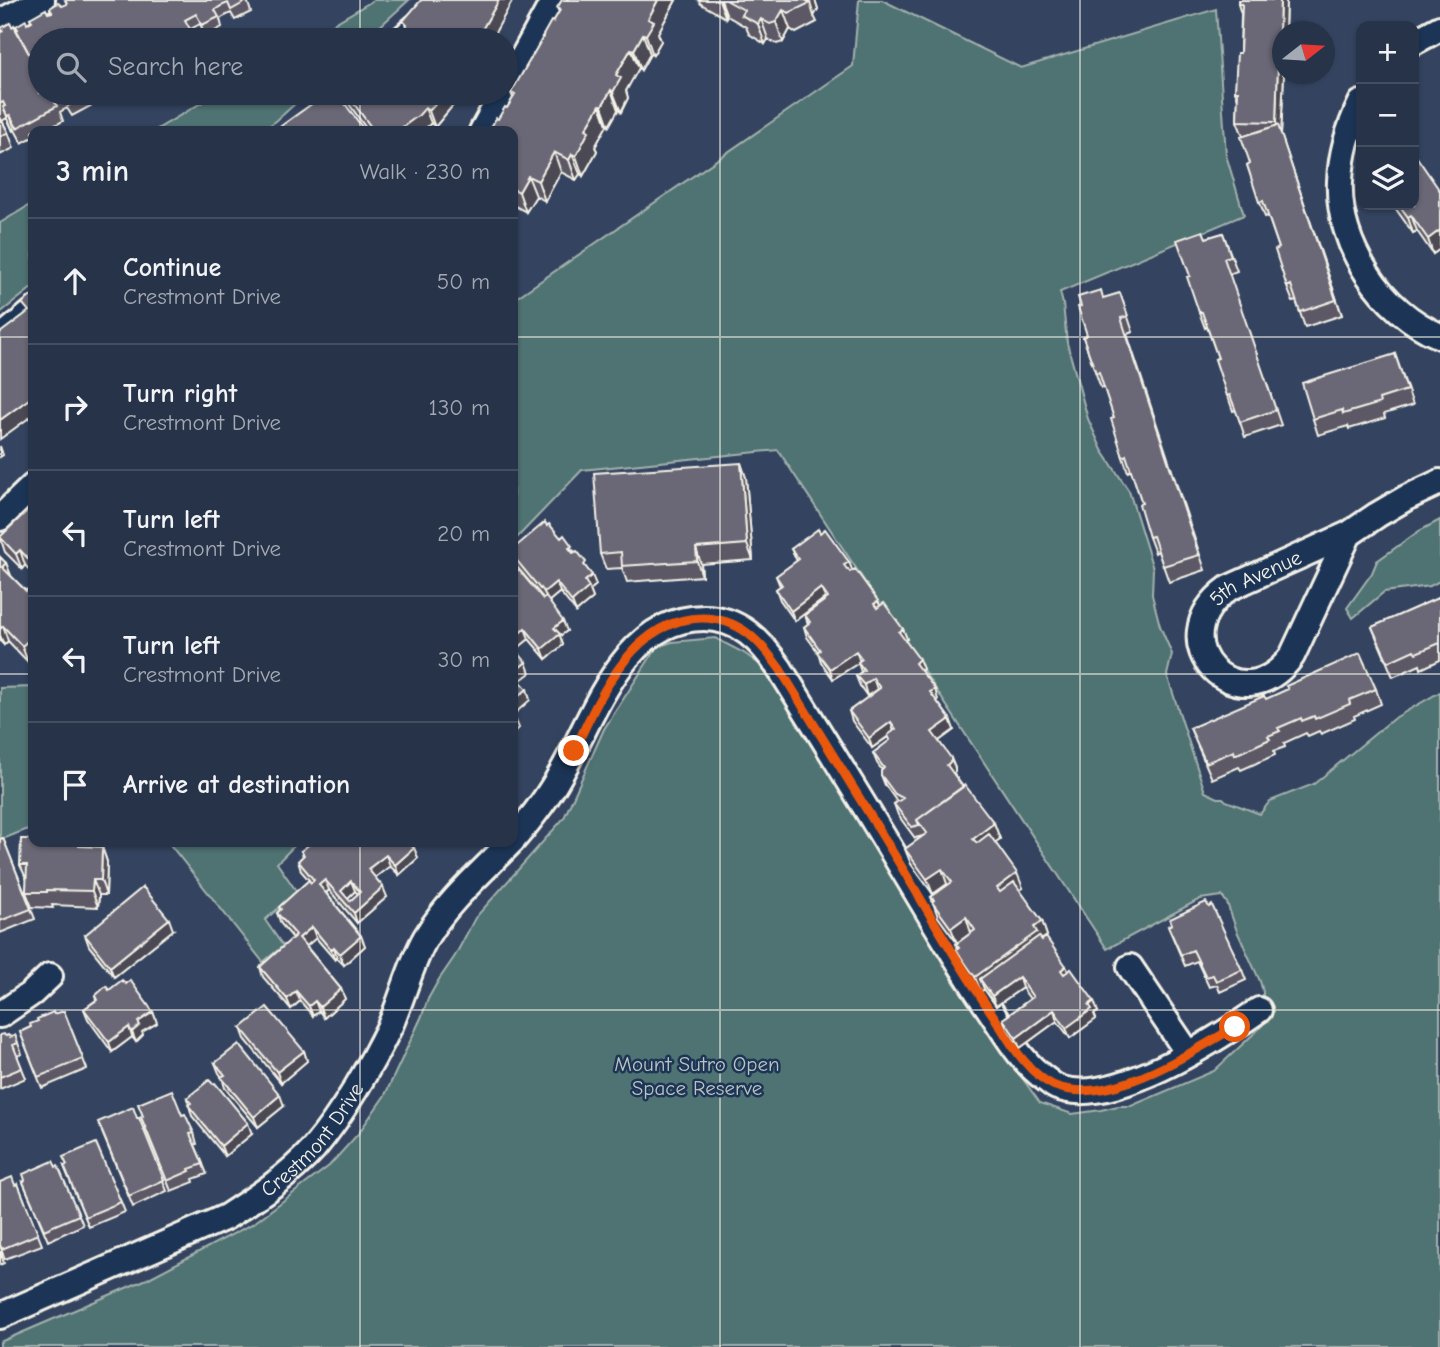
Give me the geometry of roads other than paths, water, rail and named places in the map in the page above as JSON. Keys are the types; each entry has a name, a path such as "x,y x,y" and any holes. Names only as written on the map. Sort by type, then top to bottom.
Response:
{"street":[{"path":"0,22 42,0"},
{"path":"518,67 554,0"},
{"path":"1419,39 1440,28"},
{"path":"485,126 497,105"},
{"path":"1356,116 1343,157 1340,183 1347,228 1364,267 1385,297 1408,318 1440,337"},
{"name":"5th Avenue","path":"1349,534 1286,664 1262,681 1247,684 1230,681 1217,673 1205,658 1199,640 1200,623 1216,597 1229,588 1349,534 1396,504 1440,482"},
{"path":"0,519 28,491"},
{"name":"Crestmont Drive","path":"518,834 548,796 574,751 596,704 637,647 651,634 678,620 726,620 740,626 754,637 774,660 969,980 1026,1063 1057,1087 1080,1091 1100,1090 1135,1080 1188,1054 1259,1010"},
{"name":"Crestmont Drive","path":"0,1316 226,1217 287,1174 313,1149 333,1122 375,1055 426,938 439,919 506,847"},
{"path":"1130,967 1188,1054"},
{"path":"0,1015 32,993 50,976"}],"lane":[{"path":"406,28 421,16"},
{"path":"0,331 28,308"}],"park label":[{"name":"Mount Sutro Open Space Reserve","path":"697,1076"}]}
